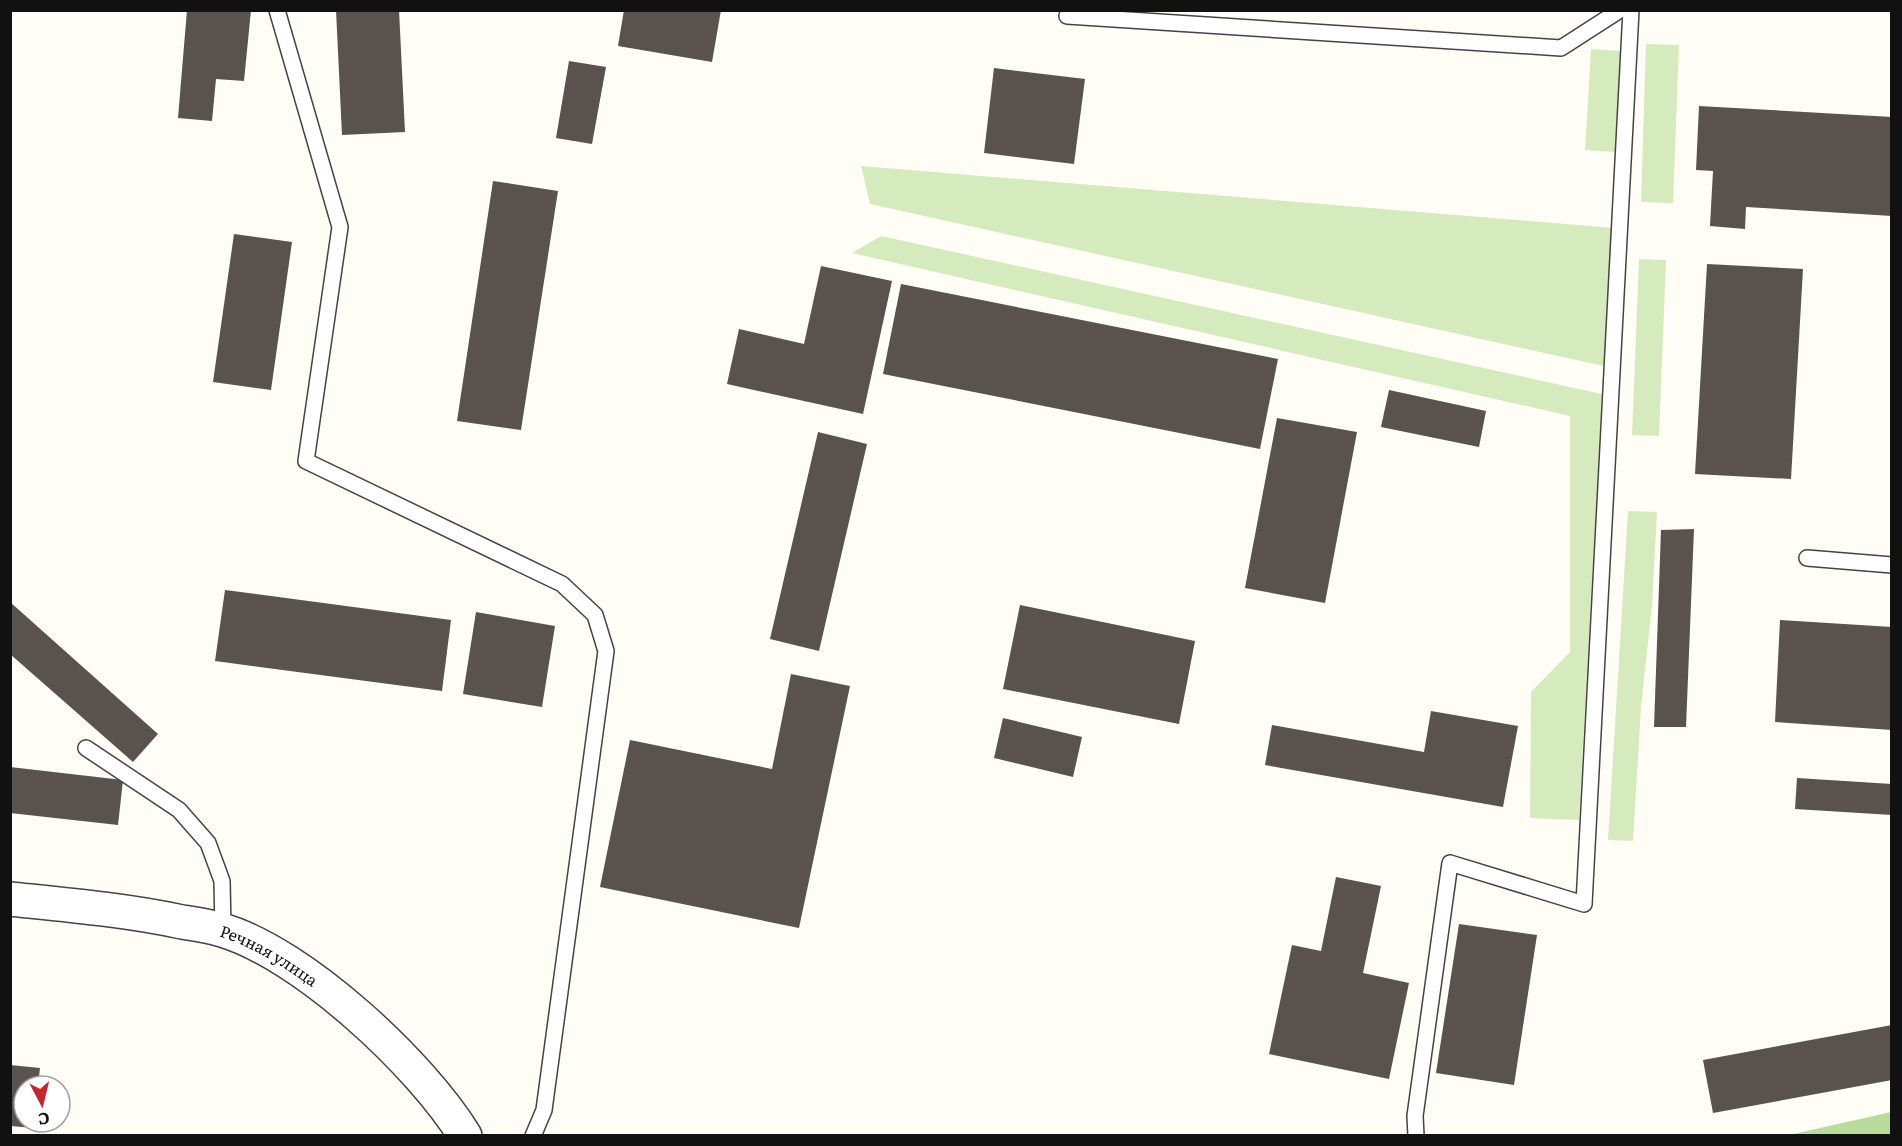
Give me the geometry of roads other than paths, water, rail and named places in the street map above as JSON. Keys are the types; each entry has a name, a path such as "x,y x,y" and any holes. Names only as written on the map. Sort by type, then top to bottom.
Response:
{"street":[{"name":"Речная улица","path":"10,899 140,913 223,930 273,952 338,998 407,1061 465,1136"}],"lane":[{"path":"277,10 340,227 306,461 562,584 595,615 606,651 544,1110 533,1136"},
{"path":"1067,16 1561,48 1620,10"},
{"path":"1416,1136 1415,1116 1450,863 1584,904 1631,10"},
{"path":"1807,558 1892,565"},
{"path":"86,748 179,810 208,843 222,881 223,930"}]}
